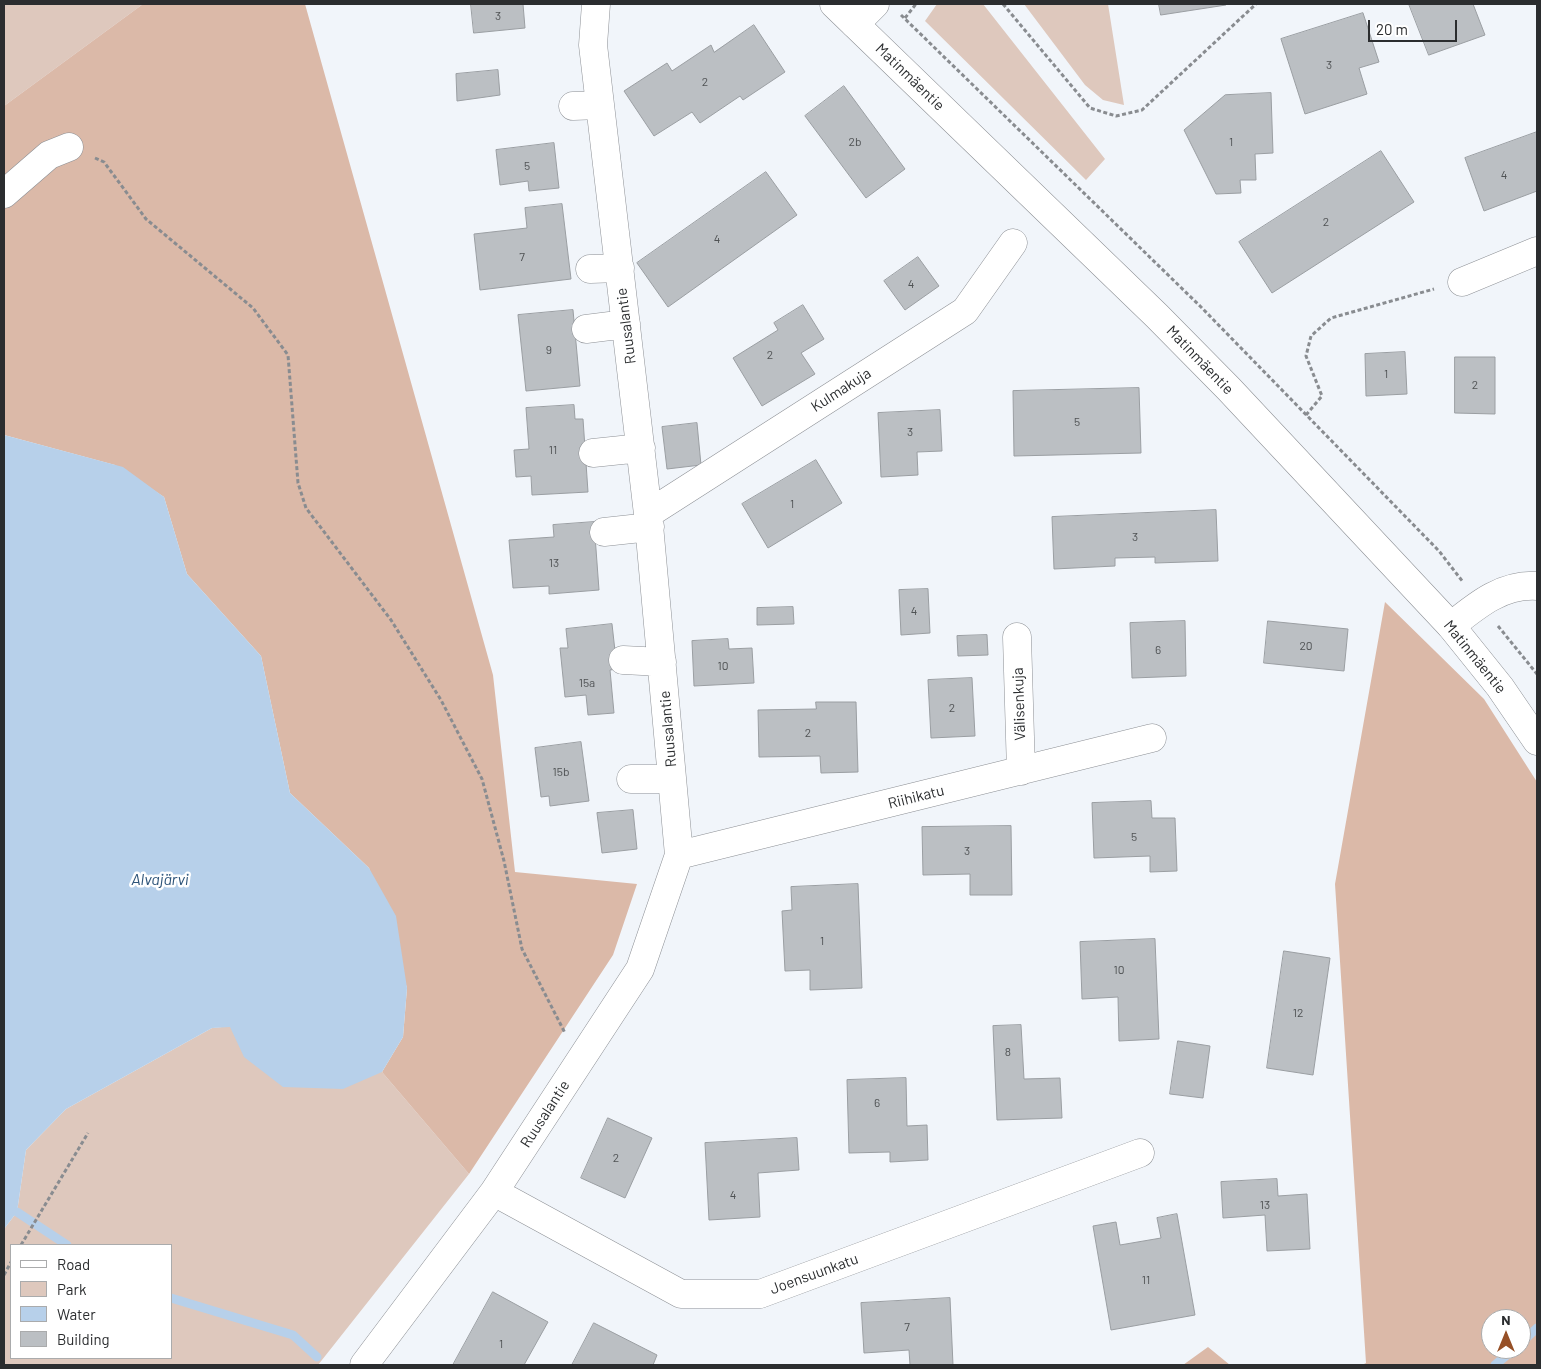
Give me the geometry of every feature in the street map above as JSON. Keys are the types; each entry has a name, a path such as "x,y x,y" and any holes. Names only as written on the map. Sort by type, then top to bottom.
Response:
{"street":[{"name":"Ruusalantie","path":"364,1365 494,1192 640,969 679,855 649,521 593,45 596,4"},
{"name":"Matinmäentie","path":"834,4 1157,316 1451,626 1500,688 1537,741"},
{"path":"855,24 885,6"},
{"path":"573,106 600,105"},
{"path":"4,194 49,155 69,147"},
{"name":"Kulmakuja","path":"649,521 965,311 1013,244"},
{"path":"1462,282 1537,251"},
{"path":"590,269 620,268"},
{"path":"586,329 626,324"},
{"path":"593,453 641,448"},
{"path":"604,532 649,521"},
{"path":"1451,626 1479,603 1496,593 1526,585 1537,586"},
{"name":"Välisenkuja","path":"1017,637 1021,771"},
{"path":"623,660 662,662"},
{"name":"Riihikatu","path":"679,855 1152,738"},
{"path":"631,780 672,778"},
{"name":"Joensuunkatu","path":"494,1192 681,1294 760,1294 1140,1153"}],"path":[{"path":"905,18 916,4"},
{"path":"1003,4 1090,108 1116,116 1142,110 1256,4"},
{"path":"885,6 905,18 1200,308 1439,551 1537,674"},
{"path":"69,147 104,162 146,219 253,308 288,355 298,483 306,508 391,620 441,700 482,779 504,861 522,949 566,1035"},
{"path":"1306,415 1322,396 1306,356 1311,336 1331,318 1462,282"},
{"path":"22,1244 88,1133"},
{"path":"4,1275 10,1264"}],"green space":[{"path":"4,4 143,4 4,106"},
{"path":"937,4 983,4 1105,159 1086,180 925,21"},
{"path":"1024,4 1108,4 1124,105 1103,100 1085,85"},
{"path":"339,1015 382,1072 469,1174 318,1365 4,1365 4,1229 17,1212 26,1150 66,1109 212,1028"}],"shaded area":[{"path":"143,4 305,4 493,675 515,872 637,884 613,955 469,1174 382,1072 403,1037 407,988 369,868 290,793 261,656 187,574 164,497 115,465 4,435 4,106"},
{"path":"1385,602 1484,699 1537,782 1537,1365 1362,1365 1366,1363 1335,884"},
{"path":"1208,1347 1230,1365 1183,1365"}],"water":[{"name":"Alvajärvi","path":"4,435 123,467 164,497 187,574 261,656 290,793 369,868 396,916 407,988 403,1037 382,1072 343,1089 283,1087 244,1057 230,1027 212,1028 66,1109 26,1150 17,1212 4,1229"}],"building":[{"path":"471,4 523,4 525,28 474,33"},
{"path":"1159,4 1226,4 1226,5 1161,15"},
{"path":"1409,4 1473,4 1485,35 1429,55"},
{"path":"1363,13 1379,62 1359,68 1367,94 1305,114 1281,39"},
{"path":"754,25 785,72 743,100 740,96 700,123 692,112 654,136 624,91 667,63 672,71 711,45 714,52"},
{"path":"498,70 500,95 457,101 456,74"},
{"path":"844,86 905,169 866,198 805,116"},
{"path":"1271,93 1273,153 1255,154 1256,180 1240,180 1241,193 1216,194 1184,130 1225,95"},
{"path":"1537,132 1537,191 1484,211 1465,158"},
{"path":"554,143 559,188 529,191 528,181 500,185 496,150"},
{"path":"1381,151 1414,202 1272,293 1239,242"},
{"path":"766,172 797,215 668,307 637,263"},
{"path":"562,204 571,279 480,290 474,234 527,228 525,208"},
{"path":"918,257 939,286 905,310 884,281"},
{"path":"803,305 824,339 801,353 815,374 762,406 733,358 778,330 774,323"},
{"path":"573,310 580,386 526,391 518,315"},
{"path":"1405,352 1407,394 1366,396 1365,354"},
{"path":"1455,357 1495,357 1495,414 1455,413"},
{"path":"1139,388 1141,453 1014,456 1013,391"},
{"path":"574,405 575,419 583,419 588,492 532,495 531,476 516,477 514,450 529,449 526,408"},
{"path":"940,410 942,451 917,452 918,475 881,477 878,413"},
{"path":"697,423 701,465 667,469 662,427"},
{"path":"816,460 842,503 768,548 742,504"},
{"path":"1216,510 1218,561 1155,563 1155,557 1115,558 1115,566 1054,569 1052,517"},
{"path":"594,522 599,590 549,594 549,586 513,588 509,540 554,537 553,525"},
{"path":"928,589 930,633 901,635 899,590"},
{"path":"793,607 794,624 757,625 757,608"},
{"path":"1185,621 1186,676 1132,678 1130,623"},
{"path":"1268,621 1348,629 1344,671 1264,663"},
{"path":"612,624 617,669 610,670 614,713 588,715 586,695 565,697 560,648 568,648 566,629"},
{"path":"987,635 988,655 958,656 957,636"},
{"path":"728,639 729,649 752,648 754,683 694,686 692,641"},
{"path":"972,678 975,736 931,738 928,680"},
{"path":"816,702 856,702 858,772 821,773 820,756 759,757 758,710 816,709"},
{"path":"581,742 589,801 550,806 549,796 541,797 535,748"},
{"path":"1151,801 1152,818 1175,818 1177,871 1150,872 1150,856 1094,858 1092,803"},
{"path":"633,810 637,849 602,853 597,813"},
{"path":"1011,826 1012,895 970,895 970,874 923,875 922,827"},
{"path":"858,884 862,988 810,990 810,970 785,971 782,911 792,910 791,887"},
{"path":"1155,939 1159,1039 1119,1041 1118,997 1082,999 1080,942"},
{"path":"1284,951 1330,958 1313,1075 1267,1068"},
{"path":"1021,1025 1024,1079 1060,1078 1062,1118 997,1120 993,1026"},
{"path":"1178,1041 1210,1046 1203,1098 1170,1094"},
{"path":"906,1078 907,1126 927,1125 928,1160 890,1162 890,1152 849,1153 847,1080"},
{"path":"608,1118 652,1138 625,1198 581,1178"},
{"path":"797,1138 799,1170 758,1173 760,1217 709,1220 705,1143"},
{"path":"1277,1179 1278,1196 1307,1194 1310,1249 1267,1251 1265,1215 1223,1218 1221,1182"},
{"path":"1177,1214 1195,1315 1111,1330 1093,1226 1116,1222 1120,1245 1161,1238 1157,1218"},
{"path":"493,1292 548,1322 524,1365 453,1365"},
{"path":"950,1298 953,1365 910,1365 909,1350 864,1353 861,1303"},
{"path":"594,1323 657,1355 653,1365 572,1365"}],"waterway":[{"path":"17,1212 65,1244"},
{"path":"172,1298 293,1335 317,1357"},
{"path":"1531,1334 1537,1328"},
{"path":"1495,1365 1502,1359"}]}
